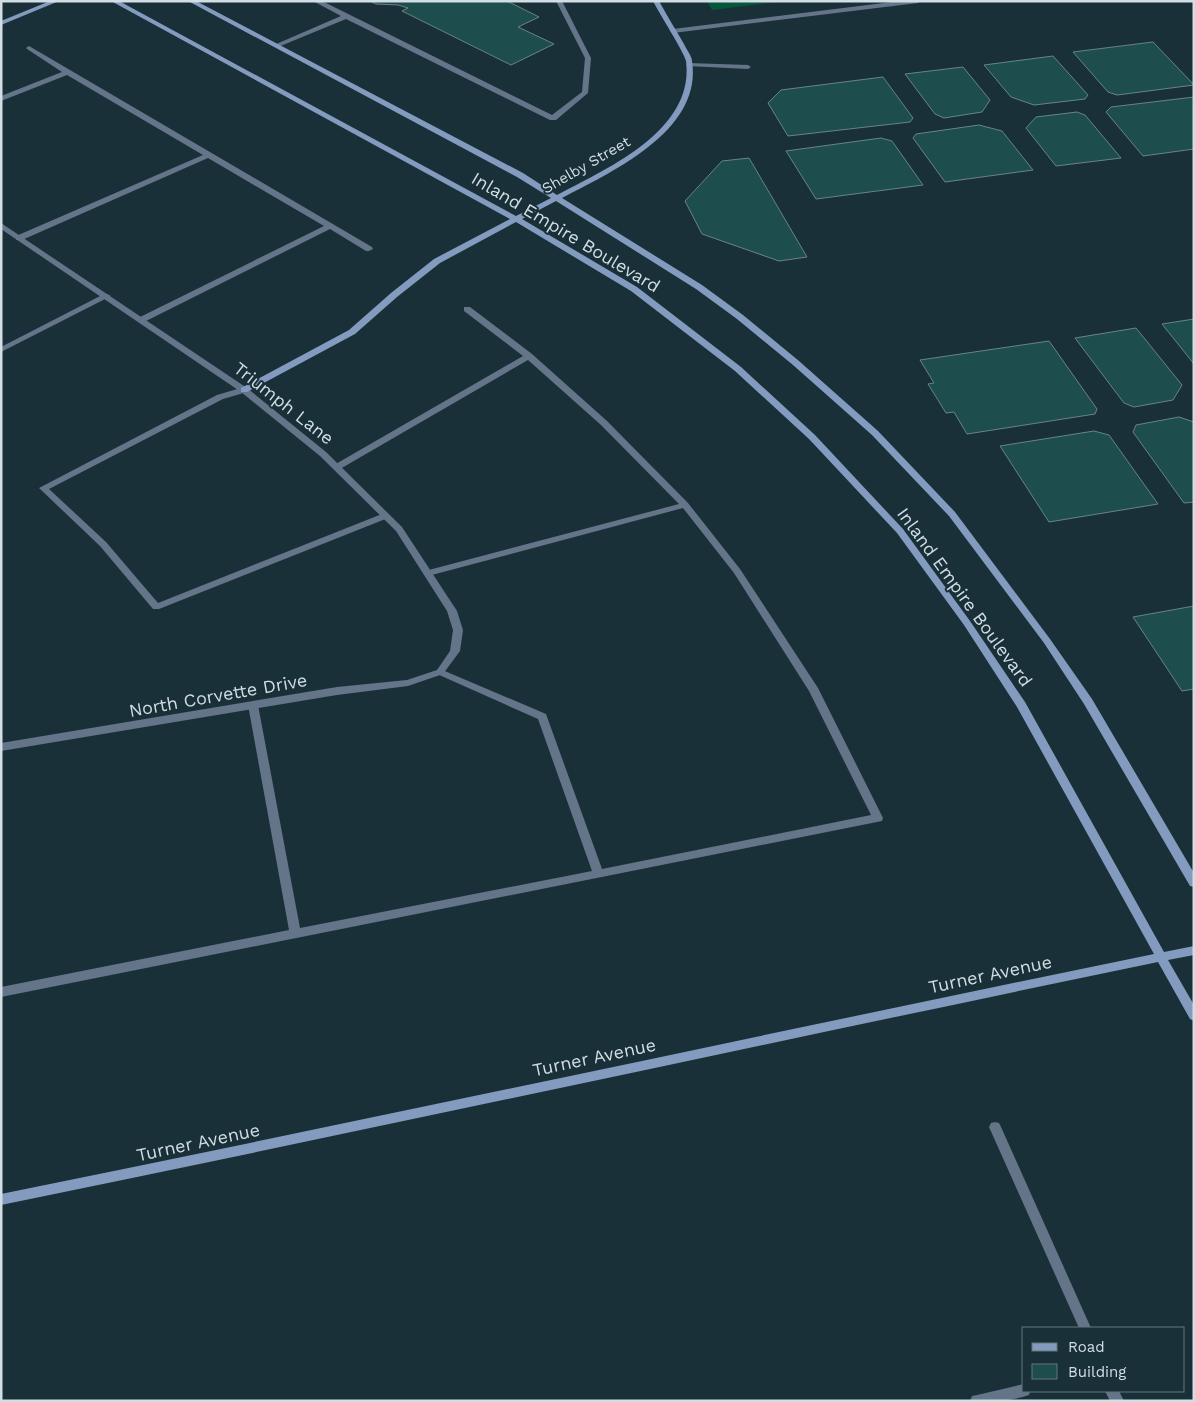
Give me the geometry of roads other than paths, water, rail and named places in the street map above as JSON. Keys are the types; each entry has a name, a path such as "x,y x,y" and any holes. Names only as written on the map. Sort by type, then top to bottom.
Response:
{"main road":[{"path":"1,23 56,1"},
{"name":"Inland Empire Boulevard","path":"114,1 516,219 634,289 738,369 812,437 900,531 967,623 1021,705 1194,1016"},
{"name":"Inland Empire Boulevard","path":"191,1 520,175 558,197 699,287 740,317 796,363 875,433 952,514 1008,586 1083,694 1194,883"},
{"name":"Shelby Street","path":"244,390 352,332 437,261 624,162 658,136 677,113 688,88 689,60 656,1"},
{"name":"Turner Avenue","path":"1,1200 308,1137 771,1037 1194,950"}],"street":[{"path":"316,1 553,118 585,93 588,58 560,1"},
{"path":"672,31 918,1"},
{"path":"276,46 347,16"},
{"path":"29,48 368,249"},
{"path":"689,65 748,67"},
{"path":"1,99 67,72"},
{"path":"19,238 208,154"},
{"name":"Triumph Lane","path":"1,226 244,390 323,454 399,529 452,611 458,630 455,651 440,672"},
{"path":"141,320 330,226"},
{"path":"1,350 106,296"},
{"path":"1,992 878,818 814,690 737,571 685,505 604,422 529,356 467,309"},
{"path":"336,467 529,356"},
{"path":"244,390 220,397 43,488 103,544 156,607 385,516"},
{"path":"428,573 685,505"},
{"path":"440,672 542,717 598,873"},
{"name":"North Corvette Drive","path":"1,747 337,691 408,683 440,672"},
{"path":"253,706 295,934"},
{"path":"995,1127 1085,1327"},
{"path":"977,1401 1022,1390"}]}
